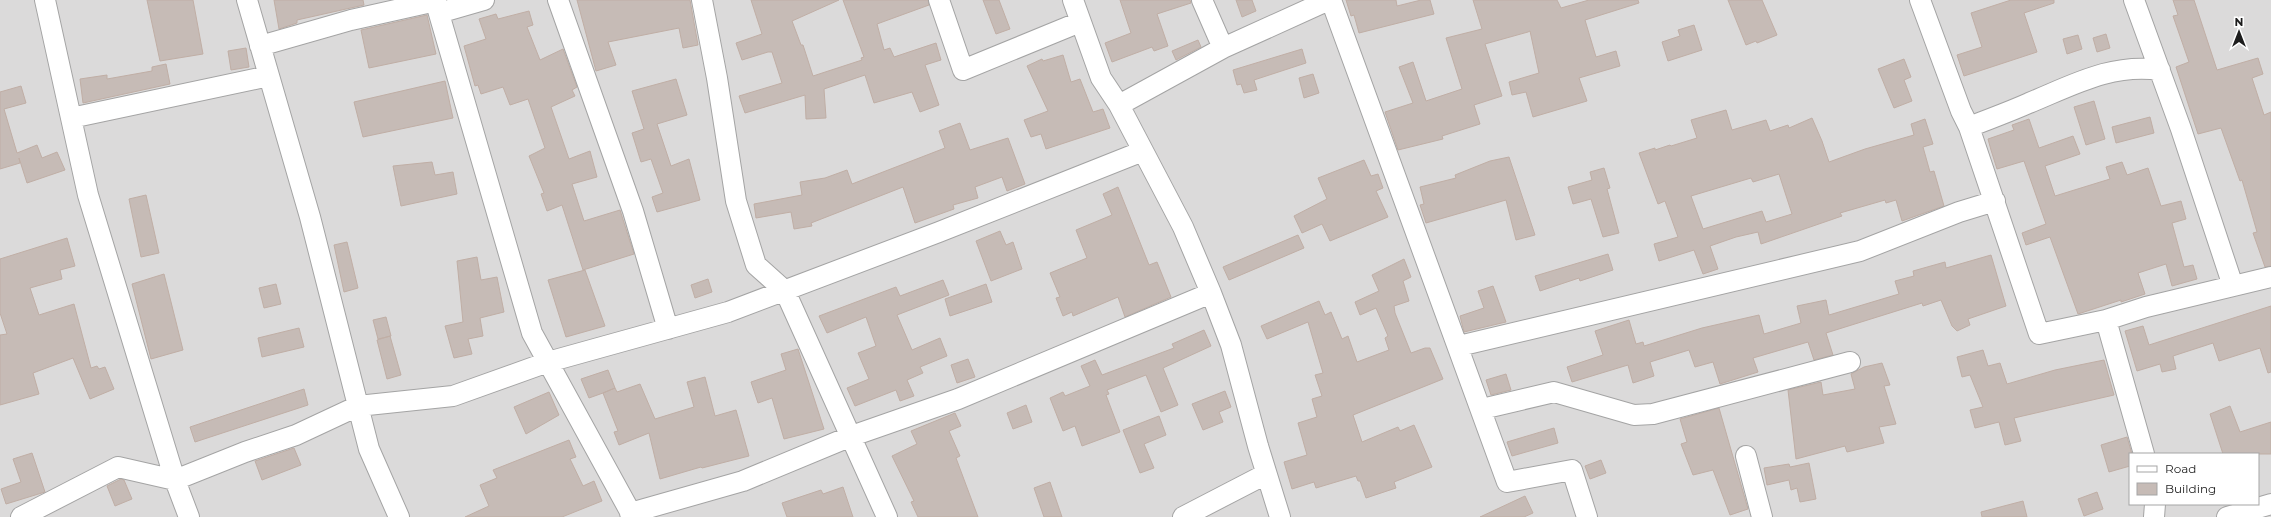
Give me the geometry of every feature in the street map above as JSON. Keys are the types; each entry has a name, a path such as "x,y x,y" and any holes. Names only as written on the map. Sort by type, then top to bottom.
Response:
{"street":[{"path":"45,0 88,195 175,480 188,517"},
{"path":"247,0 310,217 368,449 399,517"},
{"path":"260,46 351,20 437,5 484,0"},
{"path":"558,0 633,211 668,329"},
{"path":"702,0 717,78 736,201 756,265 785,291 886,517"},
{"path":"939,0 963,70 1080,22"},
{"path":"1073,0 1102,78 1119,105 1183,227 1211,292 1231,345 1266,474 1280,517"},
{"path":"1202,0 1223,48"},
{"path":"1119,105 1223,48 1330,0 1508,482 1572,470 1587,517"},
{"path":"1920,0 1961,111 1969,127 2039,334 2106,320 2146,307 2271,277"},
{"path":"2134,0 2160,70 2233,286"},
{"path":"437,5 532,333 632,515 743,481 850,437 958,399 1211,292"},
{"path":"1969,127 2083,79 2140,67 2160,70"},
{"path":"71,118 269,76"},
{"path":"21,517 118,467 175,480 245,452 296,435 358,406 453,396 548,362 728,312 1143,151"},
{"path":"1459,346 1860,251 1959,212 1995,201"},
{"path":"2106,320 2144,453"},
{"path":"1482,409 1554,392 1634,416 1653,414 1850,362"},
{"path":"1746,456 1762,517"},
{"path":"1182,517 1266,474"},
{"path":"2227,517 2271,504"},
{"path":"2154,517 2155,505"}],"shaded area":[{"path":"0,0 2271,0 2271,517 0,517"}],"building":[{"path":"147,0 193,0 203,54 160,61"},
{"path":"274,0 363,0 364,5 297,20 297,23 279,29"},
{"path":"577,0 690,0 698,45 683,48 679,28 608,42 616,65 596,71"},
{"path":"751,0 839,0 792,21 801,45 803,45 813,76 862,60 861,58 864,57 843,0 928,0 929,5 877,24 884,50 890,48 894,57 936,43 941,60 925,65 939,105 920,112 912,92 874,103 865,75 824,89 826,118 806,119 805,95 745,113 739,96 782,83 772,52 742,60 736,43 762,34"},
{"path":"983,0 999,0 1010,29 996,34"},
{"path":"1120,0 1190,0 1191,3 1157,14 1168,46 1154,51 1152,47 1112,62 1105,43 1131,33"},
{"path":"1236,0 1252,0 1256,11 1242,17"},
{"path":"1346,0 1396,0 1397,6 1421,0 1430,0 1434,14 1359,33 1354,15 1351,16"},
{"path":"1473,0 1557,0 1561,8 1589,0 1638,0 1639,3 1585,20 1596,57 1616,51 1620,66 1579,78 1587,101 1533,117 1526,92 1512,95 1509,82 1539,73 1530,31 1485,44 1502,96 1474,105 1480,124 1442,136 1443,139 1398,150 1385,112 1413,103 1399,67 1413,62 1426,101 1462,89 1446,38 1482,29"},
{"path":"1728,0 1762,0 1777,35 1757,43 1756,41 1746,45"},
{"path":"2011,0 2054,0 2054,3 2024,13 2037,52 1964,76 1957,55 1982,47 1971,13"},
{"path":"2173,0 2194,0 2217,70 2258,58 2263,74 2252,78 2264,115 2271,112 2271,266 2265,267 2253,233 2257,232 2242,180 2240,181 2221,128 2198,134 2176,67 2189,62 2173,16 2178,15"},
{"path":"529,11 533,25 527,27 540,60 563,49 577,87 572,90 575,96 551,107 569,159 590,151 597,177 572,184 584,221 620,210 634,254 583,270 562,205 547,211 541,194 544,193 529,156 545,148 528,99 510,105 503,87 481,94 478,85 475,86 464,46 486,39 479,19 496,14 498,19"},
{"path":"427,15 436,54 369,68 361,30"},
{"path":"1694,25 1702,50 1668,61 1662,42 1680,36 1678,30"},
{"path":"2106,34 2110,48 2097,52 2093,38"},
{"path":"2078,35 2082,49 2067,54 2063,39"},
{"path":"1198,40 1201,47 1176,60 1172,51"},
{"path":"246,48 249,67 231,70 228,51"},
{"path":"1302,49 1306,63 1254,80 1257,90 1244,93 1241,84 1237,85 1233,70"},
{"path":"1063,55 1071,82 1080,79 1093,112 1103,109 1110,128 1046,149 1041,134 1031,137 1024,120 1048,111 1027,66 1042,59 1043,61"},
{"path":"1904,59 1911,77 1904,80 1912,101 1894,108 1878,69"},
{"path":"166,64 170,84 83,103 80,79 107,75 107,79 152,71 152,67"},
{"path":"1313,74 1319,93 1304,98 1299,78"},
{"path":"676,79 687,115 657,124 671,166 689,159 700,200 657,212 652,197 663,193 651,159 641,162 632,133 644,129 632,91"},
{"path":"445,81 453,118 363,137 354,102"},
{"path":"21,86 26,103 4,109 17,153 37,145 42,158 57,152 65,170 27,183 19,158 20,163 0,169 0,92"},
{"path":"2094,101 2105,139 2086,145 2074,107"},
{"path":"1726,110 1732,130 1766,120 1770,131 1788,125 1789,128 1812,118 1829,162 1865,149 1914,135 1911,124 1925,119 1933,144 1923,147 1930,172 1934,171 1944,206 1902,221 1896,200 1886,203 1885,200 1840,213 1842,216 1761,244 1758,232 1736,237 1710,246 1718,269 1703,274 1694,250 1659,261 1654,244 1678,237 1665,201 1658,204 1639,153 1655,148 1655,150 1670,145 1671,146 1697,138 1691,120","holes":["1779,174 1792,214 1766,222 1762,211 1703,229 1691,196 1751,178 1753,182"]},
{"path":"2150,117 2154,133 2116,143 2112,127"},
{"path":"2029,119 2039,148 2073,136 2080,154 2045,166 2055,196 2110,179 2106,167 2122,162 2127,175 2148,168 2161,206 2181,201 2186,219 2172,223 2184,267 2193,265 2197,279 2172,286 2166,264 2138,273 2145,294 2078,314 2050,237 2026,245 2022,233 2046,224 2024,161 1997,169 1988,139 2014,130 2012,125"},
{"path":"960,123 970,150 1008,138 1025,184 1007,191 1002,177 975,187 978,198 953,205 954,209 915,223 903,187 811,223 812,226 794,229 791,212 756,218 754,204 802,195 800,182 825,178 847,170 852,184 945,148 939,131"},
{"path":"1509,157 1535,235 1516,240 1506,200 1426,223 1420,205 1424,204 1420,187 1456,178 1455,175 1490,161"},
{"path":"1364,160 1371,176 1378,174 1383,188 1376,191 1388,217 1330,241 1322,224 1302,233 1294,216 1327,199 1318,178"},
{"path":"432,162 435,175 453,172 457,194 401,206 393,166"},
{"path":"1604,168 1610,188 1607,189 1619,233 1603,237 1591,199 1573,204 1568,187 1592,180 1590,172"},
{"path":"1118,187 1149,265 1157,262 1171,297 1125,317 1118,297 1073,316 1072,312 1063,316 1056,298 1060,297 1050,273 1087,258 1076,230 1112,215 1103,194"},
{"path":"146,195 159,253 141,257 129,199"},
{"path":"1000,231 1006,245 1013,242 1022,269 991,281 976,241"},
{"path":"1298,235 1304,248 1229,280 1223,267"},
{"path":"67,238 75,266 60,270 62,279 30,288 39,315 74,304 91,368 97,366 99,369 105,367 114,389 90,399 73,358 33,373 39,394 0,405 0,335 7,334 0,313 0,259"},
{"path":"347,242 358,288 344,292 334,245"},
{"path":"1608,254 1613,270 1580,281 1579,278 1540,291 1535,276"},
{"path":"1991,255 2006,306 1968,319 1970,325 1957,331 1952,326 1941,300 1923,306 1922,303 1826,333 1833,355 1814,360 1808,342 1753,358 1758,372 1720,384 1713,362 1695,367 1689,350 1650,362 1654,376 1633,383 1628,365 1572,382 1567,367 1603,355 1595,331 1629,320 1636,344 1643,342 1644,346 1702,328 1759,315 1764,334 1801,323 1797,306 1826,300 1829,315 1899,294 1895,281 1914,276 1913,271 1945,262 1946,268"},
{"path":"477,257 481,280 497,277 504,312 480,318 483,336 468,339 472,354 454,358 445,326 463,322 457,261"},
{"path":"1404,259 1411,277 1403,281 1409,301 1394,306 1395,313 1411,353 1425,348 1430,348 1443,379 1353,415 1362,442 1398,427 1400,431 1414,425 1432,467 1394,482 1396,488 1366,498 1360,481 1358,481 1356,476 1316,488 1314,482 1292,489 1284,462 1307,455 1298,423 1317,417 1312,399 1322,396 1315,375 1323,373 1308,322 1267,339 1261,326 1319,301 1325,315 1331,312 1342,339 1348,336 1357,362 1389,350 1385,338 1388,336 1376,308 1360,315 1355,302 1379,291 1372,275"},
{"path":"585,270 605,326 566,337 548,280"},
{"path":"164,274 183,350 151,359 132,284"},
{"path":"708,279 712,292 695,298 691,285"},
{"path":"943,280 949,295 897,315 912,350 940,338 947,356 920,367 923,373 907,380 914,396 900,401 896,390 855,406 847,388 869,379 858,353 876,346 866,317 827,333 819,316 896,287 900,296"},
{"path":"276,284 281,304 264,308 259,288"},
{"path":"986,284 992,302 950,316 945,299"},
{"path":"1493,286 1506,322 1464,332 1460,316 1484,308 1478,291"},
{"path":"2271,306 2271,372 2268,373 2260,348 2219,361 2213,343 2173,356 2176,369 2162,372 2160,364 2137,371 2125,331 2143,326 2149,345"},
{"path":"386,317 391,336 378,339 373,320"},
{"path":"299,328 304,347 262,357 258,338"},
{"path":"1204,330 1211,346 1163,368 1178,405 1161,412 1146,375 1107,390 1109,394 1106,395 1120,432 1082,446 1075,426 1063,431 1050,398 1063,392 1065,396 1090,386 1081,366 1095,360 1102,375 1174,348 1172,344"},
{"path":"390,336 401,375 387,379 377,340"},
{"path":"798,349 824,429 784,439 772,398 758,403 751,382 786,370 781,354"},
{"path":"1983,350 1988,366 2000,363 2007,384 2055,370 2104,360 2114,395 2014,418 2021,441 2005,445 1999,422 1975,428 1970,410 1983,407 1970,375 1962,377 1957,357"},
{"path":"968,359 975,377 957,383 951,365"},
{"path":"1882,363 1890,385 1884,386 1896,424 1879,427 1884,443 1847,452 1845,446 1796,459 1788,390 1821,382 1823,395 1855,389 1851,374 1864,367"},
{"path":"608,370 617,392 640,384 655,419 694,407 687,382 705,377 715,416 736,410 749,456 701,467 660,479 649,433 619,445 614,432 618,431 603,393 589,398 581,379"},
{"path":"1506,374 1511,390 1491,395 1486,380"},
{"path":"304,389 308,405 195,442 190,427"},
{"path":"1225,391 1231,407 1219,412 1223,422 1203,430 1192,404"},
{"path":"549,392 559,415 526,434 514,407"},
{"path":"1026,405 1032,422 1013,429 1007,413"},
{"path":"2230,406 2240,432 2271,422 2271,454 2223,453 2210,414"},
{"path":"1719,408 1748,509 1730,515 1713,470 1693,475 1681,444 1687,442 1680,419"},
{"path":"955,413 961,426 949,431 960,456 956,458 978,517 918,517 911,502 914,501 892,456 917,444 911,431"},
{"path":"1159,416 1166,435 1144,444 1154,468 1140,473 1123,430"},
{"path":"1554,428 1558,443 1512,456 1507,442"},
{"path":"2127,437 2132,453 2129,453 2129,466 2109,472 2101,445"},
{"path":"569,440 576,457 570,459 583,486 594,481 602,501 562,517 465,517 489,506 480,485 497,478 493,470"},
{"path":"294,448 301,465 262,480 255,461"},
{"path":"32,453 45,492 6,504 1,489 21,482 13,459"},
{"path":"1601,460 1606,473 1590,479 1585,466"},
{"path":"1809,463 1816,499 1800,502 1797,488 1791,490 1789,480 1767,485 1764,468 1789,464 1790,467"},
{"path":"121,479 124,480 132,499 115,506 107,486"},
{"path":"1050,482 1062,517 1044,517 1034,488"},
{"path":"843,487 853,517 787,517 782,503 821,490 823,494"},
{"path":"2097,492 2103,509 2084,516 2078,499"},
{"path":"1525,496 1533,513 1524,517 1480,517"},
{"path":"2023,501 2027,517 1982,517 1981,512"}]}
